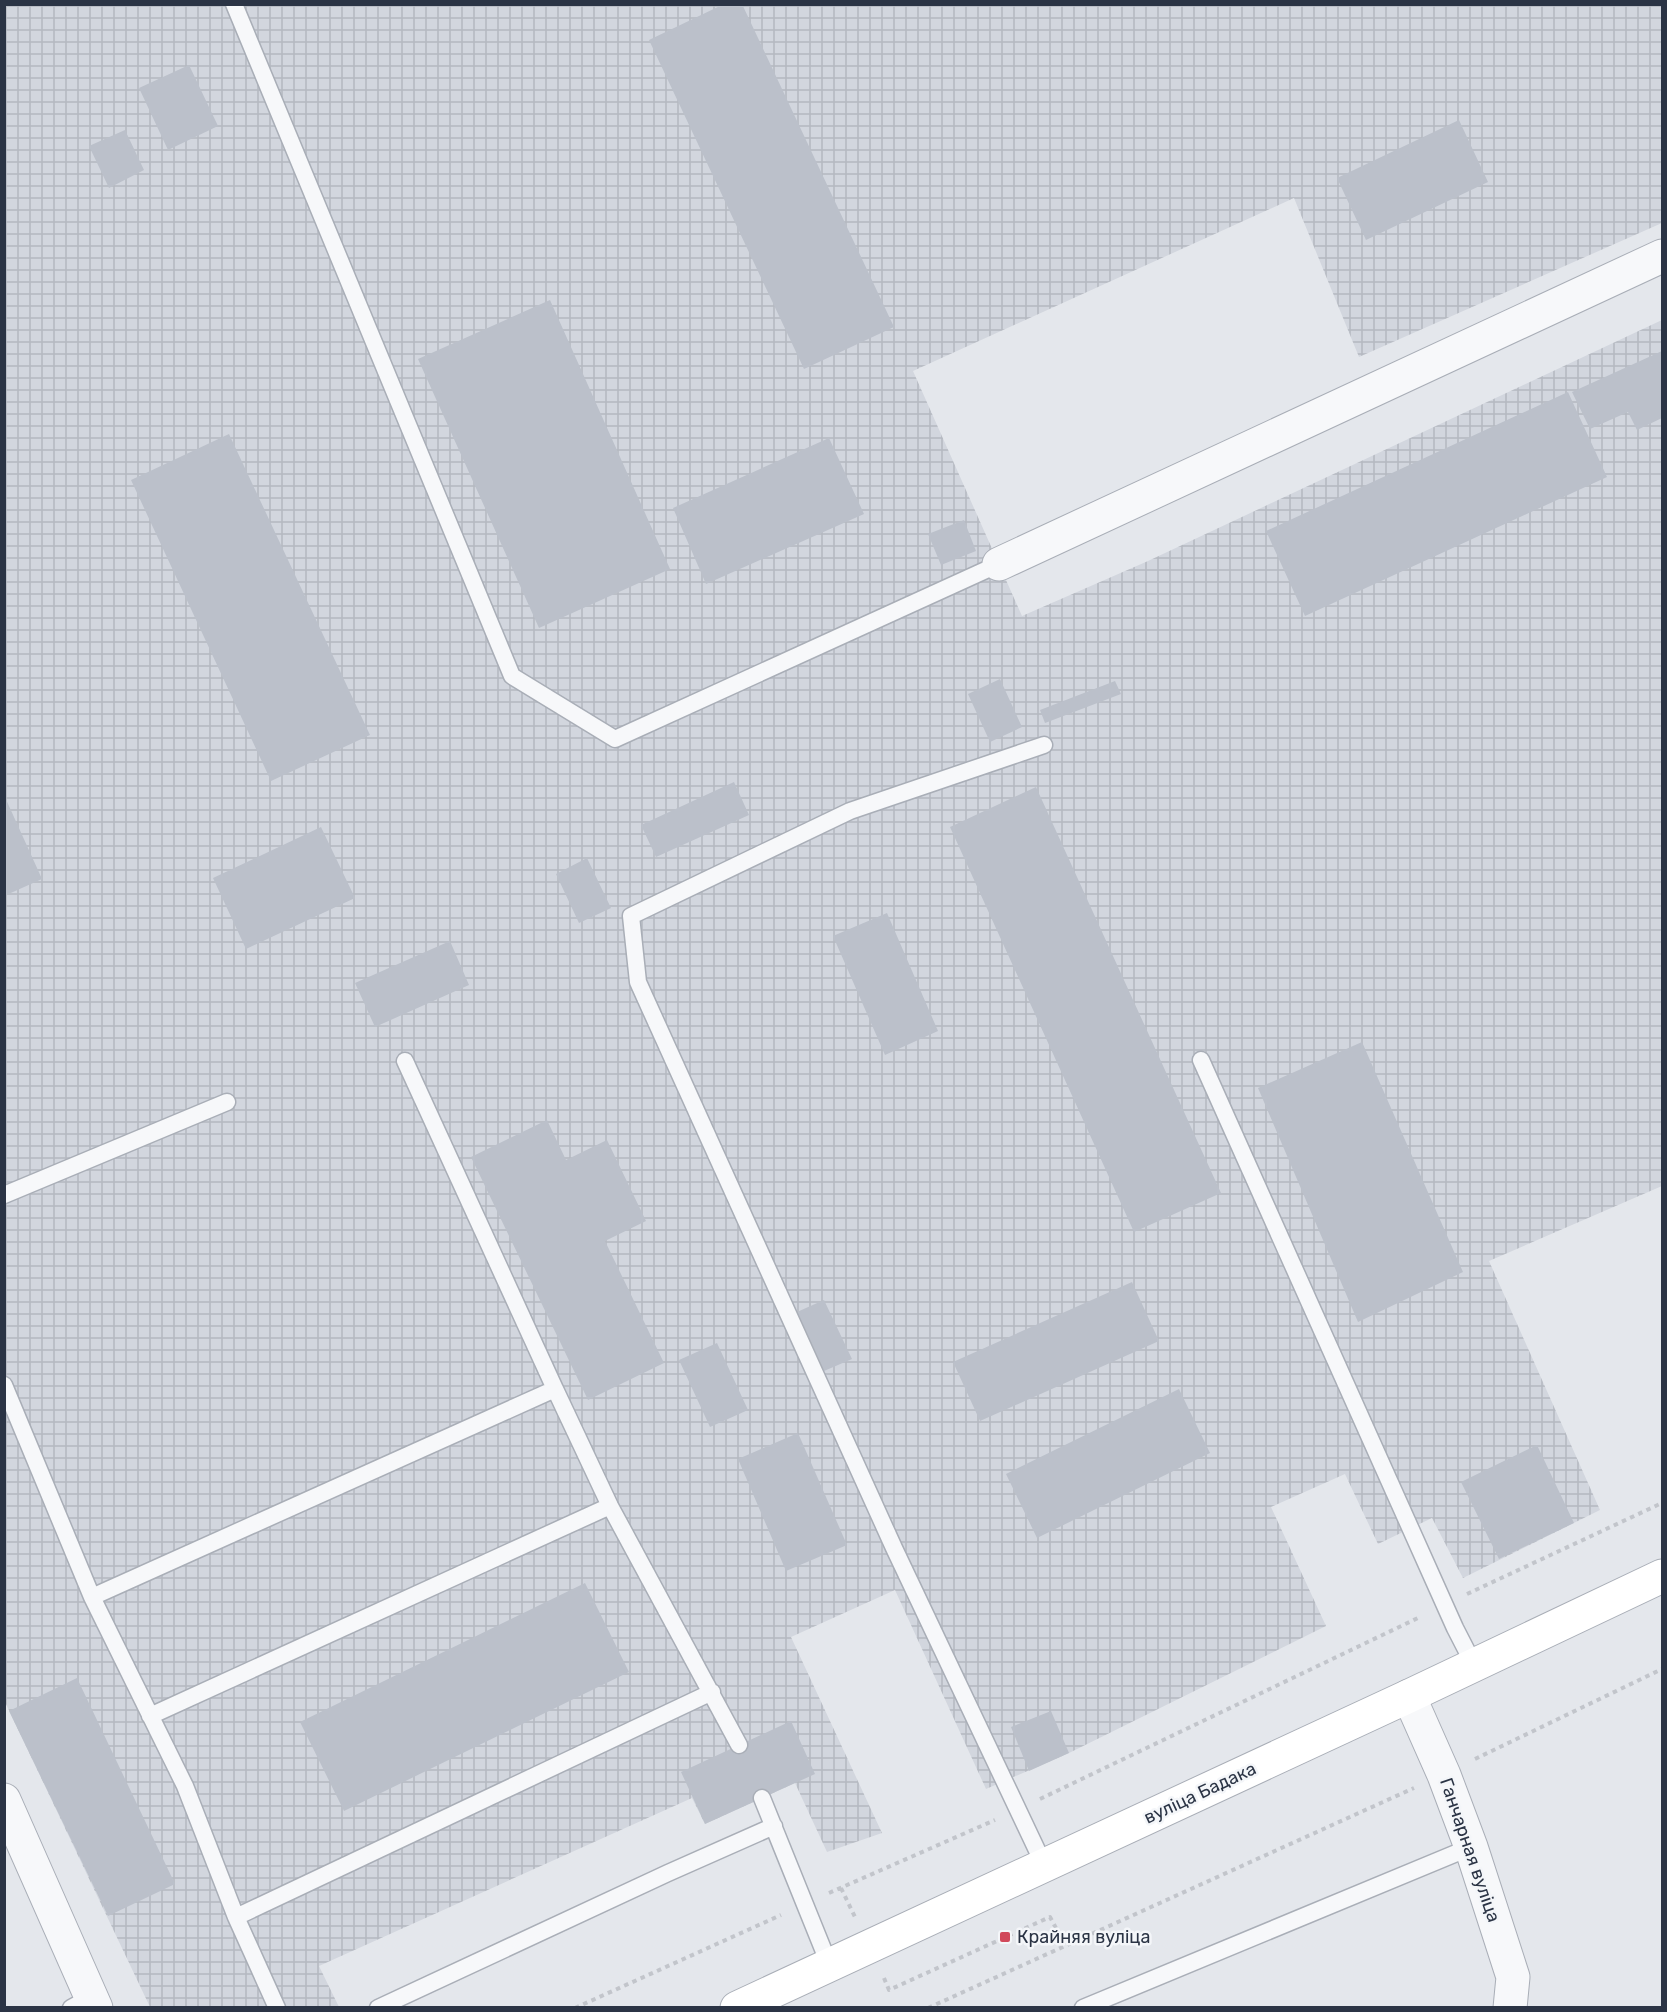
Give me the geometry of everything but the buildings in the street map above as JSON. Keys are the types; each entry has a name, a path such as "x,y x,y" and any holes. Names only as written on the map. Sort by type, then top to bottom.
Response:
{"main road":[{"name":"вуліца Бадака","path":"737,2007 1409,1696 1662,1576"}],"street":[{"path":"999,564 1662,256"},
{"name":"Ганчарная вуліца","path":"1409,1696 1444,1775 1471,1847 1513,1977 1510,2007"},
{"path":"4,1800 86,2004"}],"lane":[{"path":"234,4 512,676 615,739 999,564"},
{"path":"1044,745 850,812 631,915 638,982 894,1548 1044,1865"},
{"path":"1201,1060 1474,1665"},
{"path":"405,1061 610,1506 739,1745"},
{"path":"4,1195 227,1101"},
{"path":"4,1385 92,1597 185,1786 236,1917 277,2007"},
{"path":"92,1597 555,1389"},
{"path":"150,1716 610,1506"},
{"path":"236,1917 712,1692"},
{"path":"762,1798 829,1965"},
{"path":"378,2007 774,1826"},
{"path":"1083,2007 1471,1847"}],"path":[{"path":"575,2007 1019,1809 1662,1503"},
{"path":"928,2007 1444,1775 1662,1669"}],"shaded area":[{"path":"4,5 1662,5 1662,223 1359,357 1294,198 913,371 1022,616 1148,561 1662,320 1662,1186 1489,1261 1600,1510 1463,1578 1432,1518 1378,1544 1345,1474 1271,1507 1326,1626 1069,1753 986,1789 895,1590 791,1637 882,1833 827,1852 795,1783 705,1824 692,1798 319,1966 339,2007 150,2007 5,1702"}],"place":[{"name":"Крайняя вуліца","path":"1005,1937"}]}
